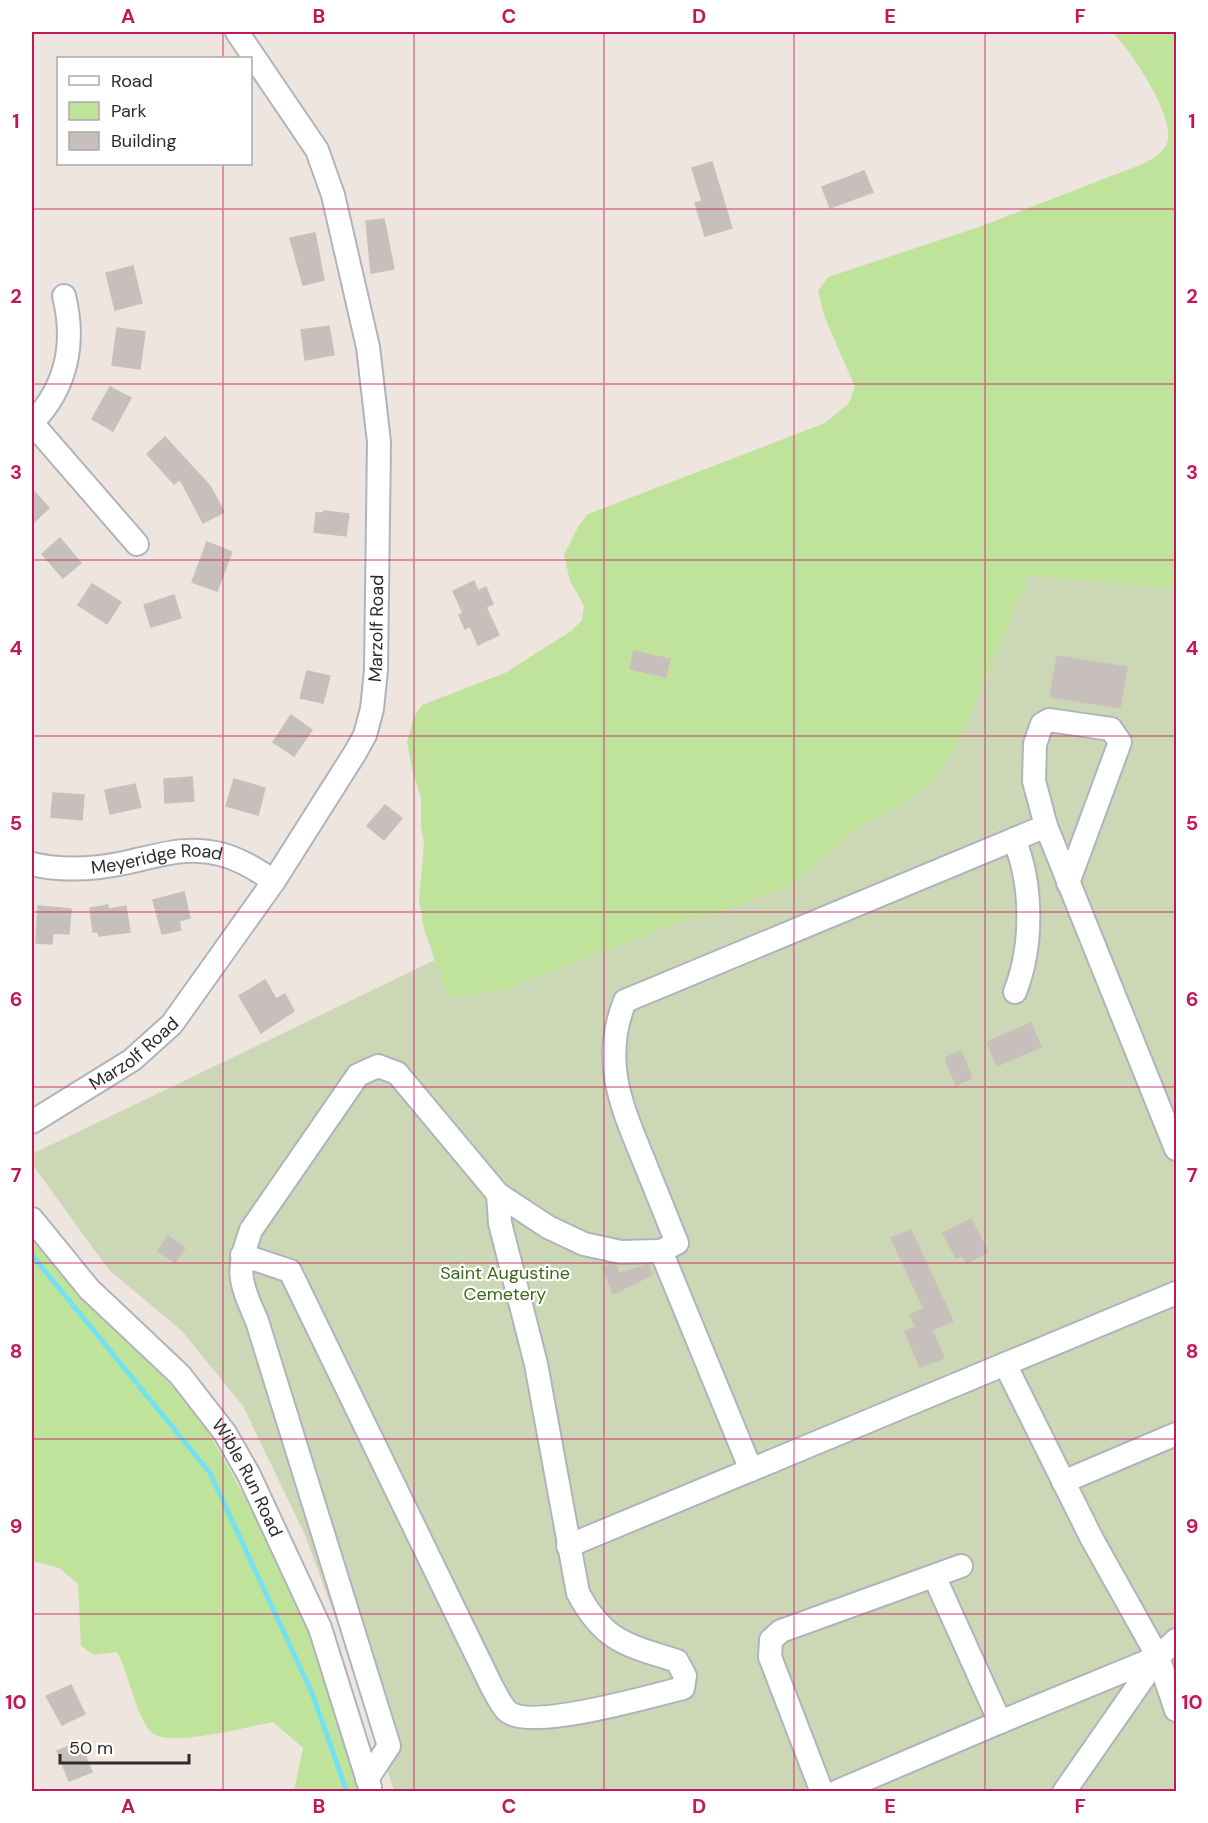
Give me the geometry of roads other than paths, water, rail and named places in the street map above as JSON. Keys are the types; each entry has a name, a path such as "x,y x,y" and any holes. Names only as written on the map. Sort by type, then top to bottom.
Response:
{"street":[{"name":"Marzolf Road","path":"32,1122 132,1060 156,1041 192,997 274,881 355,753 365,735 372,709 376,670 379,442 368,348 333,195 324,168 297,119 237,32"},
{"path":"64,296 70,328 66,363 53,396 32,423 137,544"},
{"path":"1068,883 1120,742 1111,729 1049,720 1042,724 1035,744 1034,781 1046,826 1068,883 1176,1149"},
{"path":"369,1785 389,1746 257,1320 240,1283 242,1255 251,1230 358,1075 378,1066 397,1073 498,1194 548,1227 584,1244 621,1252 661,1251 677,1243 620,1105 615,1078 616,1024 625,1001 1046,826"},
{"path":"1014,840 1021,856 1027,915 1024,969 1015,992"},
{"name":"Meyeridge Road","path":"32,864 67,868 98,867 179,850 201,850 233,858 274,881"},
{"path":"242,1255 290,1270 492,1687 507,1711 522,1718 545,1716 616,1706 683,1688 685,1676 677,1661 612,1637 591,1617 578,1593 536,1364 500,1223 498,1194"},
{"name":"Wible Run Road","path":"32,1219 89,1289 180,1375 225,1433 249,1475 320,1628 369,1785"},
{"path":"661,1251 751,1470"},
{"path":"568,1546 1176,1293"},
{"path":"1005,1364 1063,1482 1158,1657 1176,1710"},
{"path":"1063,1482 1176,1434"},
{"path":"822,1791 770,1657 771,1640 782,1631 935,1578 961,1566"},
{"path":"935,1578 1000,1722"},
{"path":"1064,1791 1158,1657 1176,1640"},
{"path":"836,1791 1158,1657"}],"waterway":[{"path":"32,1255 210,1473 312,1693 347,1792"}],"park label":[{"name":"Saint Augustine Cemetery","path":"505,1283"}]}
